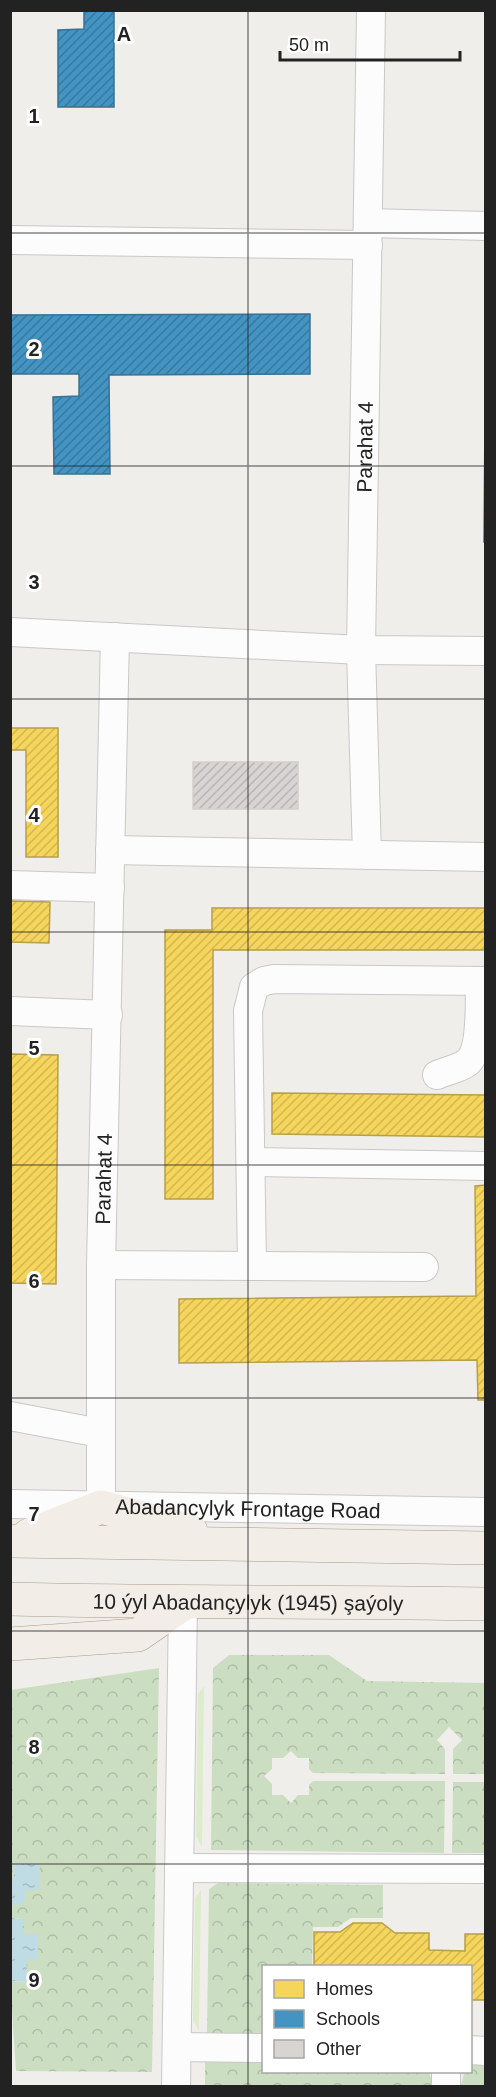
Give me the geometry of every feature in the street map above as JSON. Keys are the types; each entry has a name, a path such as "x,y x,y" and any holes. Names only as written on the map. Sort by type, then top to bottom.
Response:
{"main road":[{"path":"12,1540 100,1507 239,1544"},
{"path":"12,1540 486,1548"},
{"name":"10 ýyl Abadançylyk (1945) şaýoly","path":"10,1599 183,1604 324,1601 486,1604"},
{"path":"10,1644 138,1635 183,1604"}],"street":[{"name":"Parahat 4","path":"367,855 362,650 371,10"},
{"path":"10,240 368,234 486,226"},
{"path":"10,632 362,650 486,651"},
{"name":"Parahat 4","path":"100,1507 101,1265 115,637"},
{"path":"110,849 486,857"},
{"path":"10,885 110,888"},
{"path":"252,1266 248,1011 254,987 274,979 483,981 477,1044 473,1054 468,1063 437,1075"},
{"path":"10,1011 108,1015"},
{"path":"251,1162 486,1166"},
{"path":"101,1265 424,1268"},
{"path":"10,1416 100,1433"},
{"name":"Abadancylyk Frontage Road","path":"10,1504 486,1512"},
{"path":"176,2086 183,1604"},
{"path":"179,1868 486,1869"},
{"path":"177,2048 262,2048"}],"green space":[{"path":"229,1655 329,1655 367,1681 485,1683 485,1774 453,1774 453,1749 462,1740 449,1727 437,1740 445,1749 445,1774 313,1773 309,1769 309,1758 298,1758 291,1751 283,1758 272,1758 272,1769 264,1776 272,1784 272,1795 283,1795 291,1803 298,1795 309,1795 309,1785 313,1781 445,1781 444,1853 211,1850 213,1668"},
{"path":"159,1668 152,2072 16,2071 10,1981 26,1982 26,1960 38,1960 24,1934 24,1919 11,1918 10,1905 20,1905 14,1880 11,1880 11,1690"},
{"path":"204,1686 202,1847 196,1836 198,1694"},
{"path":"453,1782 485,1782 485,1853 452,1853"},
{"path":"218,1883 383,1885 383,1918 351,1918 338,1927 313,1927 312,1965 262,1965 262,2037 207,2036 209,1889"},
{"path":"201,1890 199,2031 193,2020 195,1898"},
{"path":"205,2059 262,2060 262,2073 429,2073 434,2086 205,2086"},
{"path":"485,2065 485,2086 461,2086 464,2073 472,2073 472,2066"}],"water":[{"path":"14,1864 40,1864 39,1890 25,1890 25,1901 20,1905 11,1905 11,1880 14,1879"},
{"path":"11,1918 24,1919 24,1934 38,1934 38,1960 27,1960 26,1982 11,1981"}],"building: Homes":[{"path":"10,728 58,728 58,857 26,857 26,750 10,750"},
{"path":"10,901 50,902 49,943 10,942"},
{"path":"212,908 486,908 486,950 213,950 213,1199 165,1199 165,930 212,930"},
{"path":"10,1054 58,1055 56,1284 10,1283"},
{"path":"272,1093 486,1095 486,1137 272,1134"},
{"path":"486,1185 486,1400 478,1400 477,1360 179,1363 179,1299 476,1296 475,1186"},
{"path":"353,1923 382,1923 395,1933 429,1933 429,1950 465,1951 465,1934 486,1934 486,2000 472,2000 472,1965 314,1965 314,1932 340,1932"}],"building: Schools":[{"path":"84,10 114,10 114,107 58,107 58,30 84,29"},
{"path":"486,290 486,542 484,542"},
{"path":"310,314 310,374 109,375 110,474 54,474 53,397 79,396 79,374 10,374 10,315"}],"building: Other":[{"path":"193,762 298,762 298,809 193,809"}]}
